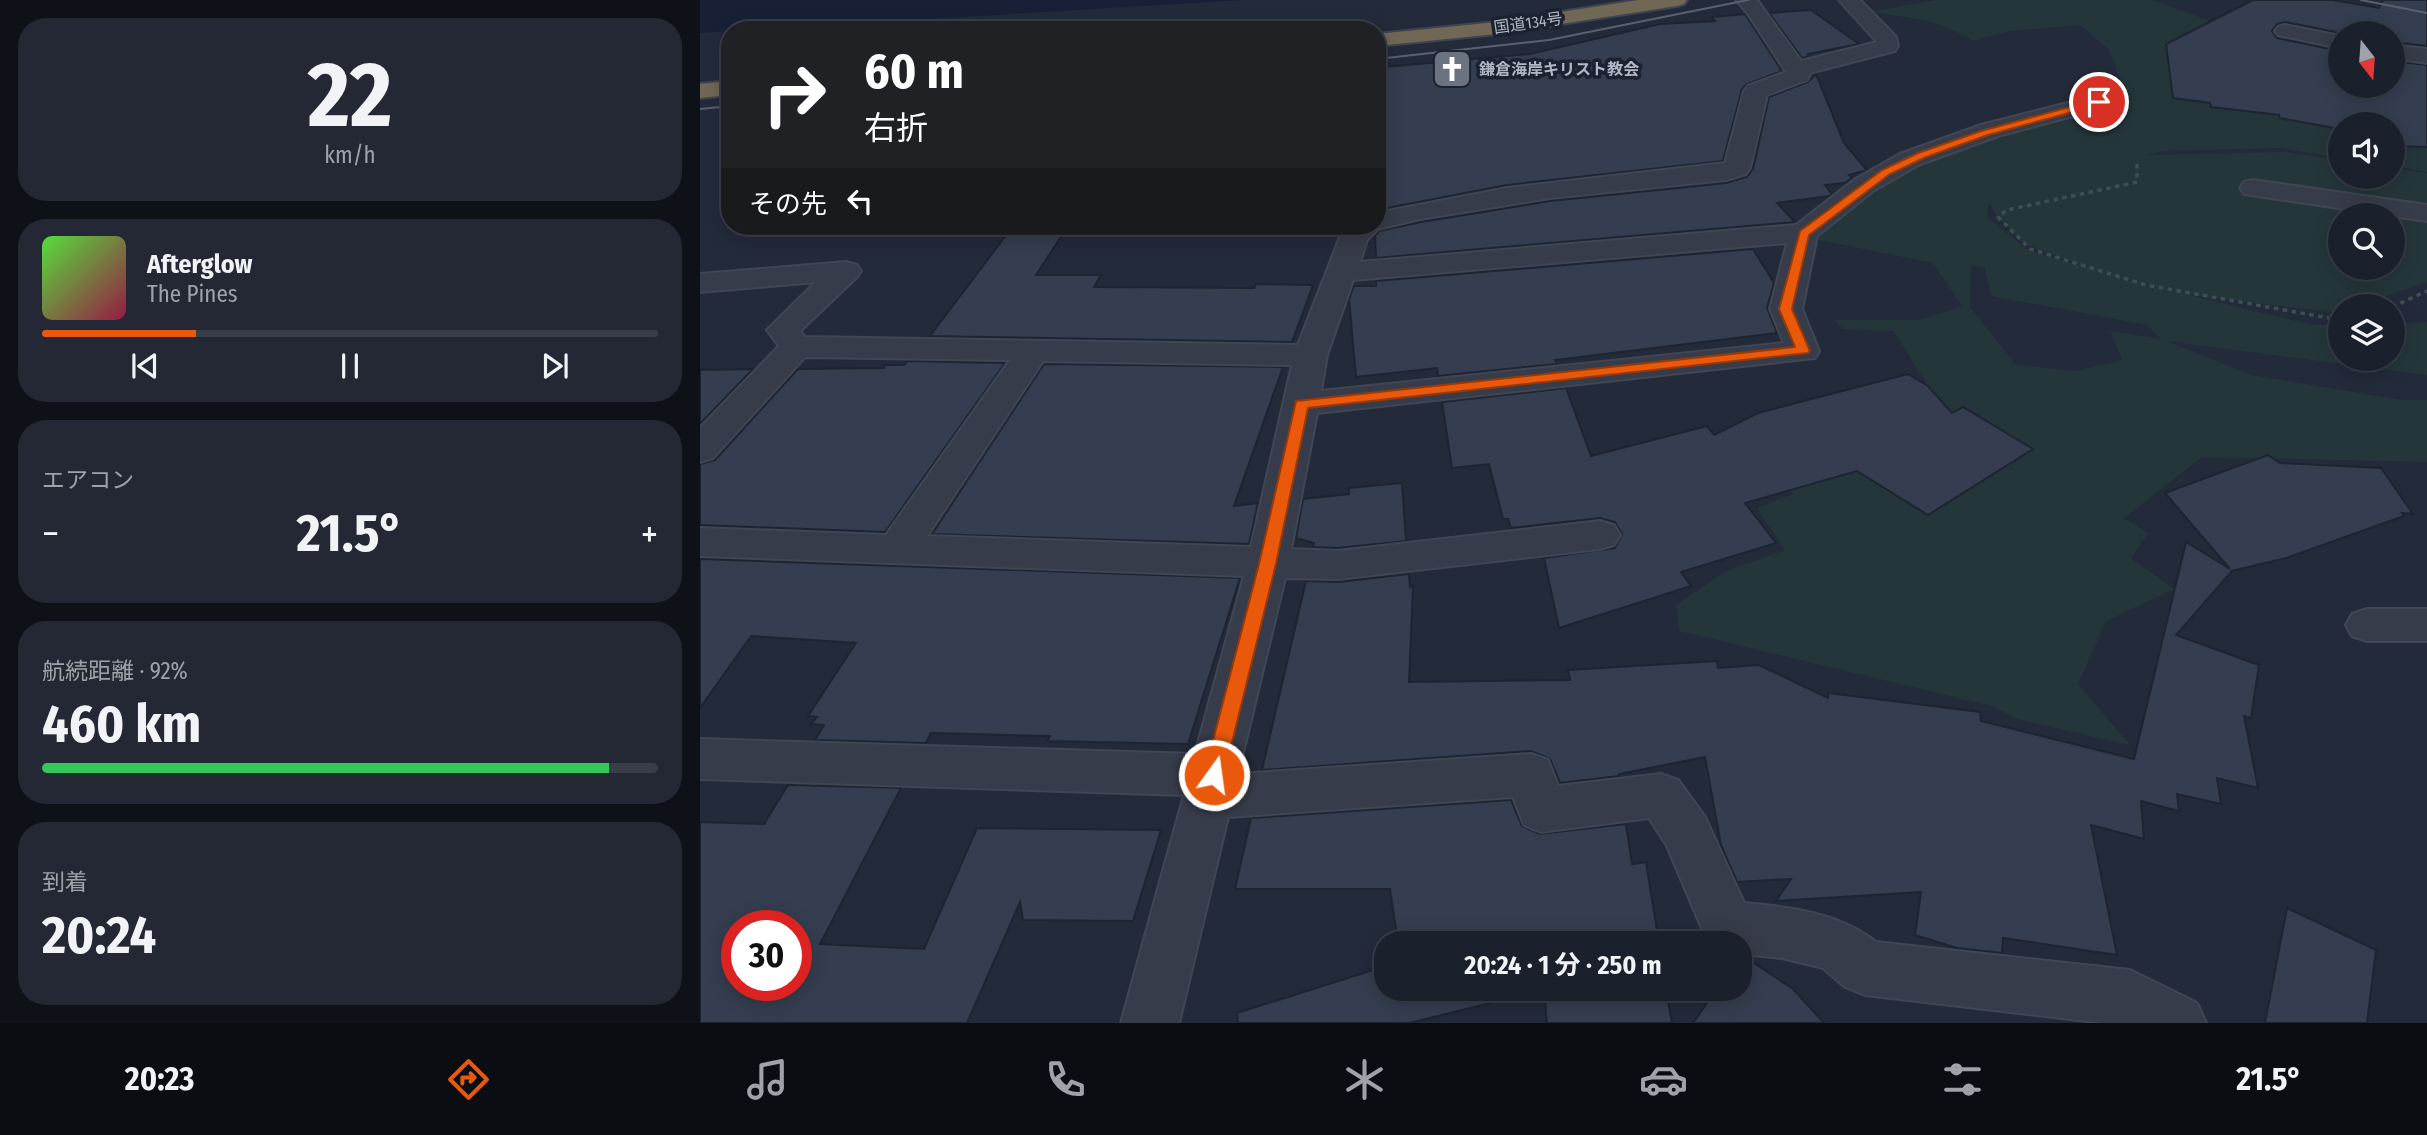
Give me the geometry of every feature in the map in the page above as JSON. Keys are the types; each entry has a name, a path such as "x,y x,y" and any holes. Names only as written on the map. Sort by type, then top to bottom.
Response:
{"highway":[{"name":"国道134号","path":"1386,39 1497,28 1677,0"},
{"path":"700,90 721,89"}],"street":[{"path":"1386,219 1424,209 1726,172 1737,167 1756,91 1799,75 1746,0"},
{"path":"1796,69 1887,46 1888,42 1849,0"},
{"path":"2284,31 2328,40"},
{"path":"2405,53 2427,56"},
{"path":"1341,272 1804,233 1886,172 1922,155 1984,133 2099,102"},
{"path":"2253,188 2427,213"},
{"path":"1301,404 1803,351 1786,309 1804,233"},
{"path":"1150,1023 1268,564 1311,355 1356,235"},
{"path":"700,283 846,271 783,330 796,347"},
{"path":"700,450 796,347 1311,355"},
{"path":"898,548 1032,352"},
{"path":"700,542 1338,565 1600,536"},
{"path":"2367,625 2427,625"},
{"path":"700,759 1211,786 1531,775 1541,810 1661,795 1687,833 1728,927 1782,932 1838,946 1865,968 2130,998 2177,1023"}],"path":[{"path":"2137,164 2137,182 2007,210 1998,217 2030,249 2146,285 2328,318"},
{"path":"2405,301 2427,290"}],"shaded area":[{"path":"1935,0 2153,0 2210,21 2218,41 2359,112 2328,112 2328,156 2280,148 2163,151 2147,155 2284,152 2328,158 2328,189 2405,189 2405,170 2427,173 2427,282 2393,294 2328,294 2328,312 2189,295 2313,325 2328,324 2328,362 2166,341 2252,375 2401,400 2427,400 2427,462 2202,457 2124,518 2148,533 2131,558 2174,589 2106,621 2078,684 2130,745 2020,720 1992,706 1679,631 1676,605 1726,571 1785,550 1757,508 1793,494 1782,473 1937,401 1894,331 1843,329 1834,320 1919,320 1962,306 1933,263 1814,239 1868,195 1913,169 1940,156 1996,136 2111,105 2123,86 2109,50 2080,25 2009,31 1973,41 1948,28 1910,18 1869,12","holes":["1989,203 1998,217 2025,244 2082,266 2029,251 1987,217","1971,265 1985,268 1991,296 2147,325 2161,339 2110,331 2122,360 2075,371 2016,365 1970,307"]},
{"path":"2405,135 2427,146 2427,172 2405,168"},
{"path":"2427,322 2427,375 2396,371 2405,371 2405,323"}],"water":[{"path":"700,0 1242,0 897,21 721,21 721,32 700,33"}],"building":[{"path":"2253,0 2333,0 2379,8 2383,0 2427,0 2427,46 2405,43 2405,21 2328,21 2328,31 2286,22 2277,24 2272,31 2277,38 2328,49 2328,98 2405,98 2405,62 2427,65 2427,147 2405,146 2405,112 2328,112 2328,127 2279,118 2279,115 2211,107 2210,103 2173,98 2166,44"},
{"path":"1811,10 1859,44 1808,54 1809,56 1802,58 1769,13"},
{"path":"1745,14 1782,71 1747,84 1742,89 1723,161 1507,185 1386,208 1386,67 1530,54 1660,24 1715,21 1712,17"},
{"path":"1816,74 1844,143 1867,170 1849,175 1852,178 1845,183 1825,185 1832,194 1829,196 1777,203 1795,222 1376,258 1375,236 1386,235 1386,230 1550,201 1726,183 1747,177 1753,169 1769,97 1808,82"},
{"path":"1006,235 1062,235 1036,275 1101,275 1094,287 1254,288 1256,284 1313,285 1292,342 930,336"},
{"path":"1753,249 1774,283 1767,308 1777,333 1555,360 1557,364 1438,376 1437,368 1356,377 1349,299 1354,286 1376,286 1376,281"},
{"path":"908,361 1005,363 885,532 700,525 700,464 715,460 798,369 884,368 885,365 904,365"},
{"path":"1044,364 1283,367 1234,506 1258,503 1249,544 932,534"},
{"path":"753,369 700,424 700,370"},
{"path":"1908,374 1928,386 1952,413 1963,407 2033,449 1928,515 1857,471 1745,503 1776,543 1681,572 1691,586 1559,628 1544,558 1615,548 1622,534 1615,522 1600,518 1511,528 1508,519 1503,519 1489,464 1452,468 1442,402 1566,388 1591,456 1707,426 1714,435 1758,413"},
{"path":"2268,455 2280,463 2381,468 2413,514 2402,513 2404,516 2286,558 2232,571 2176,635 2259,665 2251,718 2244,716 2258,788 2217,778 2221,804 2177,794 2179,811 2141,801 2144,839 2091,825 2117,955 2003,938 2002,953 1957,948 1915,935 1921,892 1776,901 1791,879 1737,882 1721,845 1705,757 1619,776 1560,783 1550,759 1531,751 1262,770 1306,581 1338,582 1409,574 1410,587 1413,586 1409,682 1570,680 1568,670 1717,661 1718,668 1759,665 1828,698 1828,693 1980,712 1981,721 2134,759 2186,542 2230,569 2165,493"},
{"path":"1402,483 1406,541 1338,548 1313,547 1314,543 1296,538 1303,499 1349,494 1349,488"},
{"path":"700,559 1240,578 1188,744 1047,741 1050,736 931,733 926,743 815,740 824,725 811,724 817,717 808,716 856,643 751,636 700,708"},
{"path":"788,785 901,788 820,944 924,949 977,828 1161,830 1133,921 1023,920 1020,902 967,1023 700,1023 700,822 764,824"},
{"path":"1511,800 1522,826 1540,834 1626,824 1632,864 1646,862 1657,931 1396,931 1390,889 1235,889 1251,818"},
{"path":"2287,908 2376,950 2367,1023 2265,1023"},
{"path":"1752,962 1793,989 1824,1023 1693,1023 1709,1001 1752,1001"},
{"path":"1374,970 1374,1001 1499,1001 1409,1023 1238,1023 1237,1013"},
{"path":"1545,1001 1668,1001 1672,1023 1547,1023"}],"tram line":[{"path":"1386,58 1549,40 1748,0"},
{"path":"2361,0 2427,13"},
{"path":"700,109 721,107"}],"place":[{"name":"鎌倉海岸キリスト教会","path":"1452,69"}],"route":[{"path":"1214,775 1268,564 1301,404 1803,351 1786,309 1804,233 1886,172 1922,155 1984,133 2099,102"}]}
